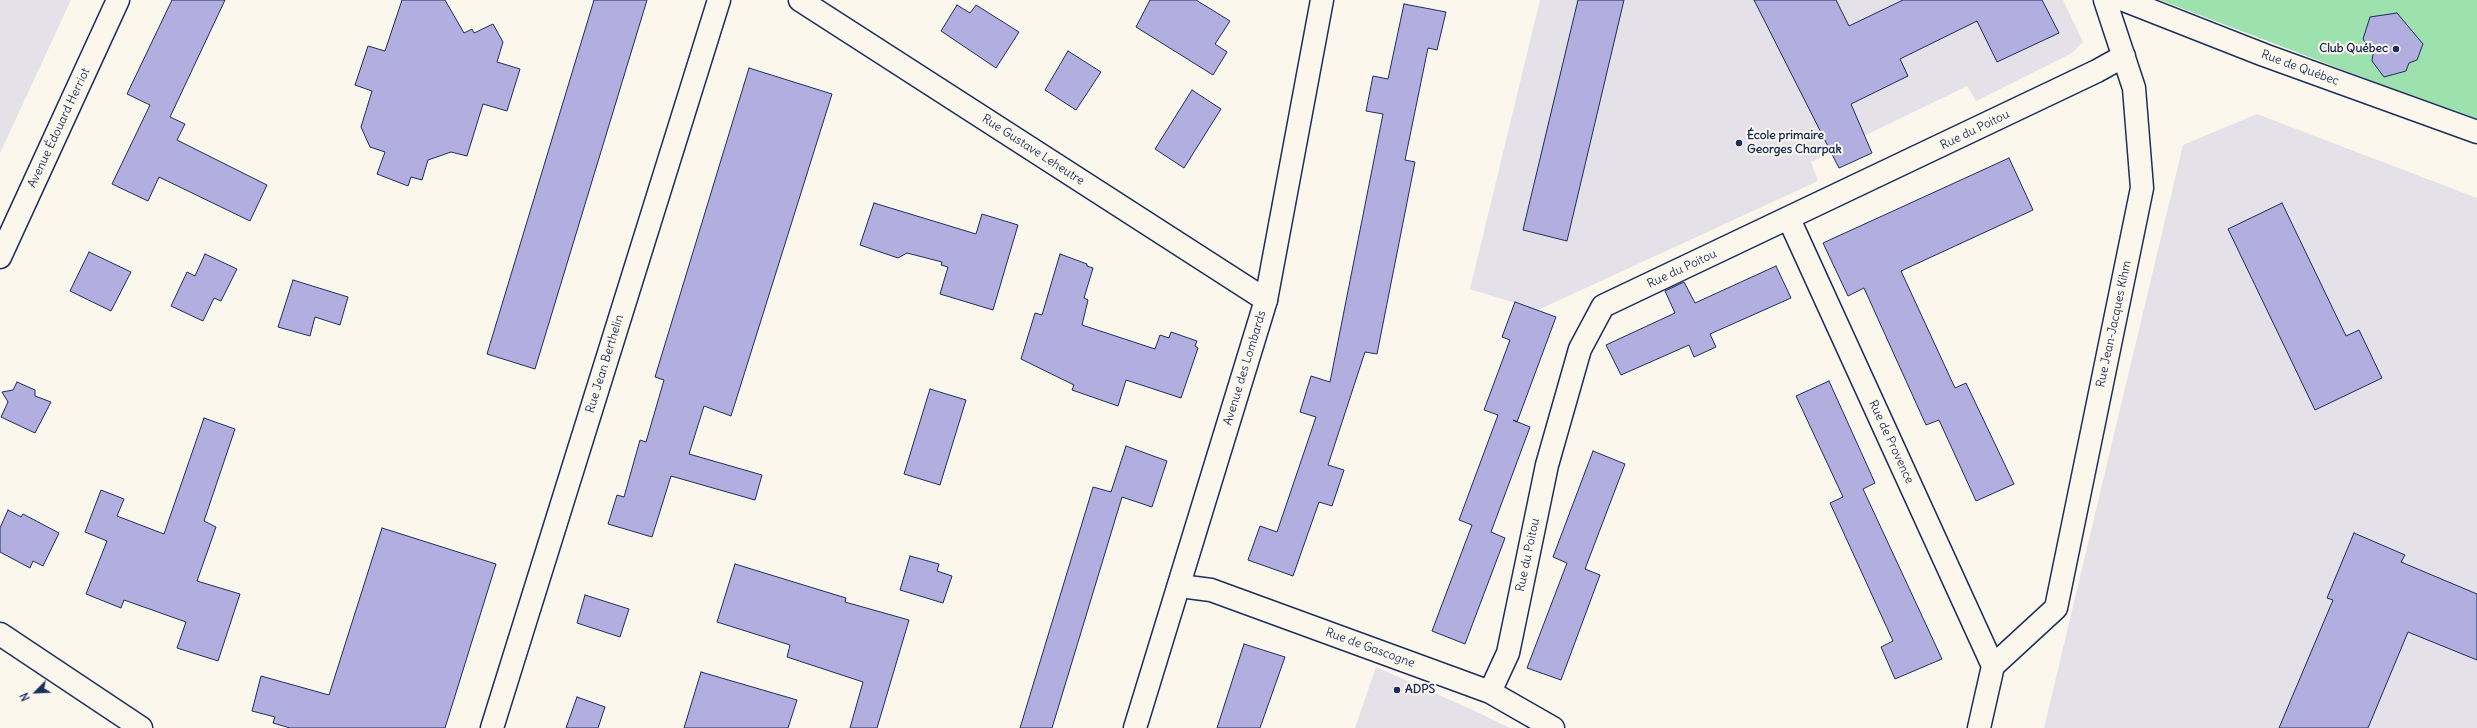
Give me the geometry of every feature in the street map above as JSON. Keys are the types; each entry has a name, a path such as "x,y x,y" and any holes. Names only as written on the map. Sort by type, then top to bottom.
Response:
{"street":[{"name":"Avenue Édouard Herriot","path":"0,256 118,0"},
{"name":"Rue Jean Berthelin","path":"492,728 719,0"},
{"name":"Rue Gustave Leheutre","path":"800,0 1266,300"},
{"name":"Avenue des Lombards","path":"1135,728 1180,586 1266,300 1322,0"},
{"name":"Rue Jean-Jacques Kihm","path":"1994,666 2024,636 2056,608 2142,188 2134,88 2105,0"},
{"name":"Rue de Québec","path":"2124,0 2264,55 2477,132"},
{"name":"Rue du Poitou","path":"1490,692 1508,654 1547,465 1580,349 1604,306 2097,71 2124,56"},
{"name":"Rue de Provence","path":"1789,219 1994,666"},
{"name":"Rue de Gascogne","path":"1180,586 1211,590 1490,692 1553,728"},
{"path":"0,634 141,728"},
{"path":"1979,728 1994,666"}],"shaded area":[{"path":"0,0 71,0 0,153"},
{"path":"1540,0 2063,0 2083,42 2072,53 1976,101 1967,86 1831,152 1811,162 1818,181 1538,310 1470,289"},
{"path":"2257,114 2477,198 2477,728 2044,728 2183,145"},
{"name":"ADPS","path":"1376,667 1477,712 1510,728 1355,728"}],"green space":[{"path":"2160,0 2477,0 2477,121"}],"building":[{"path":"172,0 225,0 170,117 185,124 177,140 267,185 250,221 159,177 148,201 112,184 150,105 127,94"},
{"path":"402,0 445,0 464,33 472,29 474,33 493,24 503,42 497,62 520,69 507,111 483,104 467,156 451,152 428,160 422,180 411,177 408,186 377,174 385,152 370,147 361,127 372,91 355,85 368,46 385,51"},
{"path":"594,0 647,0 535,369 487,354"},
{"path":"1150,0 1196,0 1230,21 1215,44 1227,52 1213,75 1136,27"},
{"path":"1578,0 1624,0 1567,241 1523,230"},
{"path":"1754,0 1836,0 1849,26 1903,0 2042,0 2059,33 1997,62 1977,21 1900,59 1908,76 1851,104 1872,153 1839,168"},
{"path":"1404,4 1446,12 1437,50 1428,48 1405,160 1415,162 1377,354 1365,352 1328,465 1344,470 1332,506 1319,502 1293,576 1248,560 1260,526 1277,532 1316,417 1300,412 1311,376 1330,382 1383,114 1366,111 1373,76 1388,79"},
{"path":"957,5 970,13 976,5 1019,32 996,68 941,31"},
{"name":"Club Québec","path":"2397,13 2423,44 2417,60 2409,63 2406,71 2384,77 2372,61 2373,54 2363,39 2370,17"},
{"path":"1068,51 1101,72 1076,110 1045,90"},
{"path":"749,68 832,94 731,416 704,406 689,454 762,475 755,500 671,476 652,537 608,524 617,495 624,497 640,440 646,442 664,380 655,377"},
{"path":"1192,90 1221,109 1184,168 1155,149"},
{"path":"2009,158 2033,210 1901,271 1955,388 1966,383 2014,484 1976,501 1939,420 1926,425 1864,288 1848,296 1823,243"},
{"path":"874,203 976,234 982,214 1018,225 993,310 940,294 948,267 941,265 942,262 907,253 898,258 860,245"},
{"path":"2282,203 2346,336 2359,330 2382,378 2315,410 2228,229"},
{"path":"89,252 131,272 111,311 70,291"},
{"path":"205,254 237,269 221,301 214,298 203,321 171,306 187,272 195,276"},
{"path":"1060,254 1087,264 1087,266 1093,268 1084,298 1088,300 1082,325 1155,349 1160,335 1169,338 1171,332 1197,341 1195,346 1198,348 1181,398 1126,380 1118,406 1072,390 1074,385 1021,359 1035,313 1042,315"},
{"path":"1776,266 1791,298 1710,334 1716,347 1694,357 1689,345 1621,375 1606,345 1675,313 1665,291 1684,282 1695,303"},
{"path":"293,280 348,297 340,325 315,317 310,336 278,327"},
{"path":"1515,302 1556,317 1517,422 1530,427 1491,532 1505,538 1465,644 1432,631 1472,525 1459,520 1498,415 1484,410 1510,340 1502,337"},
{"path":"1829,381 1875,483 1863,489 1942,659 1895,679 1881,647 1893,641 1830,503 1843,497 1796,396"},
{"path":"17,382 35,390 35,396 51,402 35,433 1,417 8,402 2,392 13,390"},
{"path":"930,389 966,400 940,485 904,474"},
{"path":"204,418 235,429 204,521 216,527 197,581 240,594 218,661 177,648 186,622 124,600 121,608 86,594 107,541 85,532 101,490 124,499 117,516 164,534"},
{"path":"1126,446 1167,461 1152,507 1122,497 1052,728 1020,728 1093,487 1111,492"},
{"path":"1593,451 1625,464 1585,569 1600,575 1561,680 1527,668 1567,563 1553,557"},
{"path":"8,510 21,517 23,514 59,533 43,566 33,561 30,568 0,552 0,528"},
{"path":"382,528 496,564 445,728 290,728 273,723 275,717 252,711 261,676 329,695"},
{"path":"2354,533 2405,555 2401,562 2477,594 2477,660 2408,632 2368,728 2279,728 2333,600 2327,598"},
{"path":"910,556 939,564 937,571 952,576 943,603 900,590"},
{"path":"735,564 846,598 845,602 909,620 877,728 850,728 863,682 787,657 790,645 717,622"},
{"path":"585,595 629,609 620,637 577,623"},
{"path":"1244,644 1285,657 1260,728 1217,728"},
{"path":"701,672 797,700 788,728 684,728"},
{"path":"577,697 605,707 598,728 566,728"}],"place":[{"name":"Club Québec","path":"2396,49"},
{"name":"École primaire Georges Charpak","path":"1739,143"},
{"name":"ADPS","path":"1397,690"}]}
